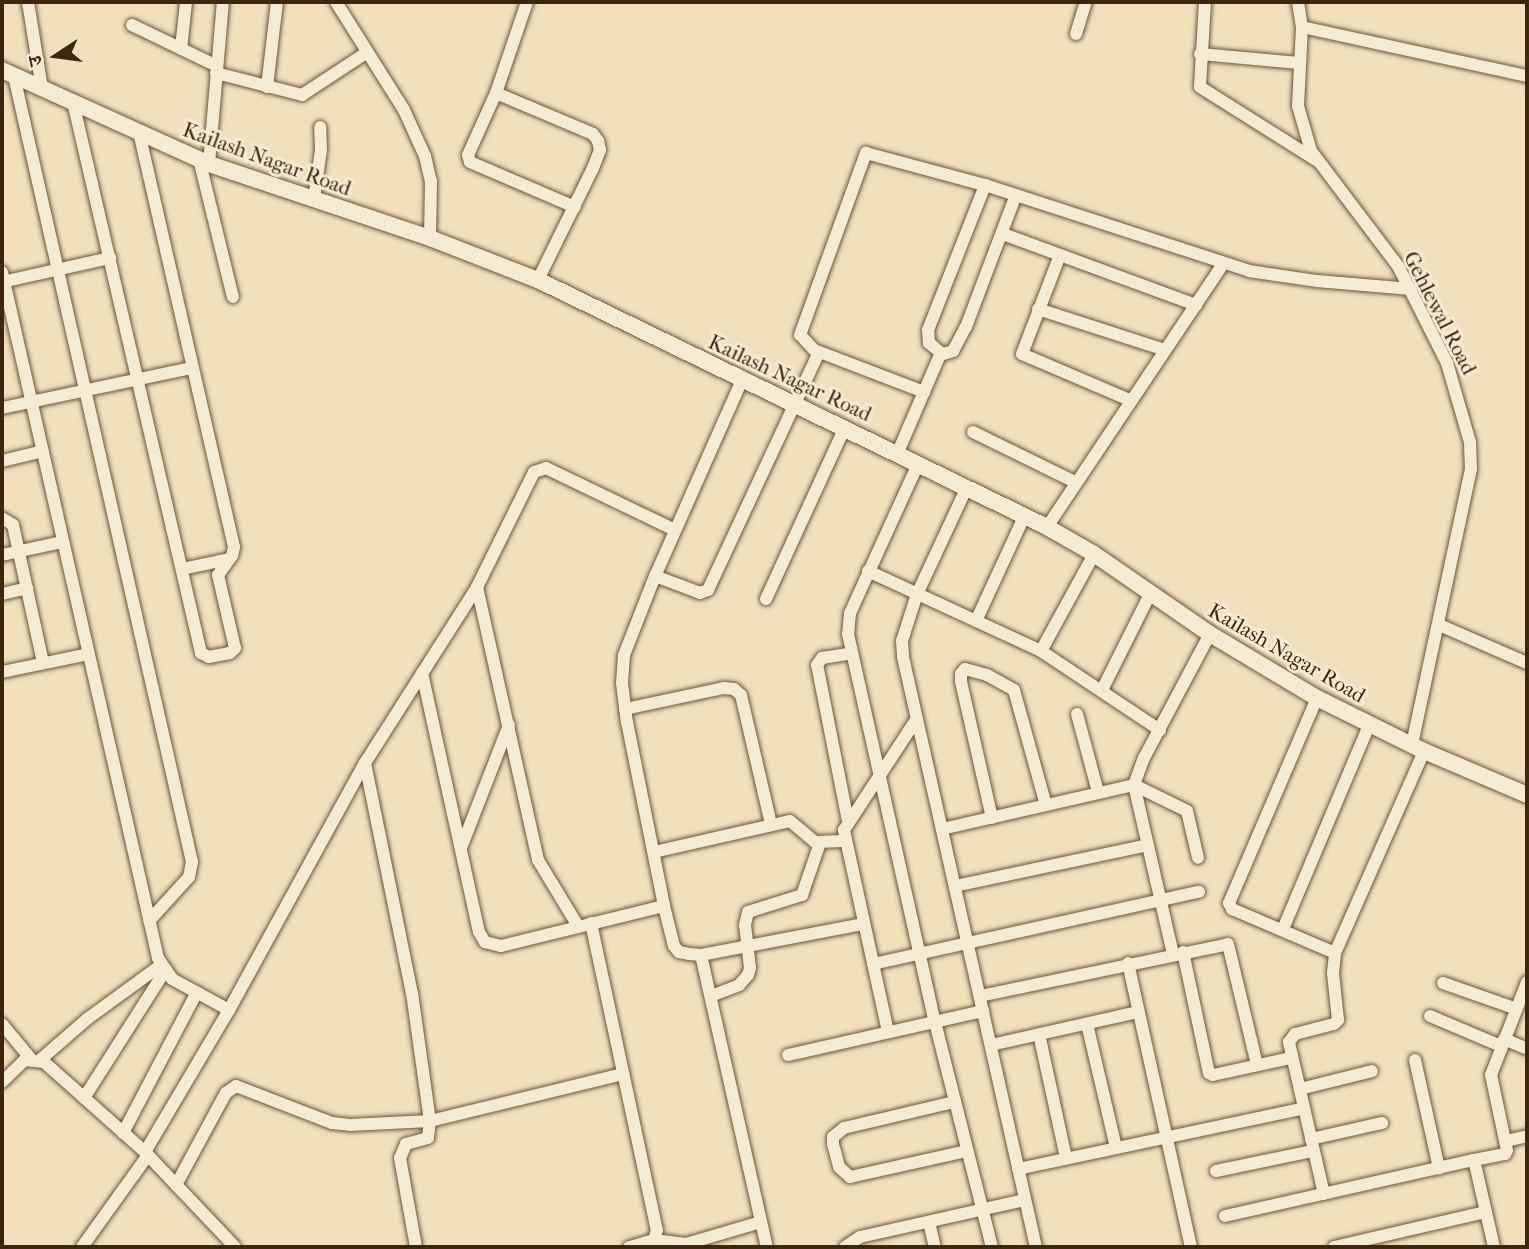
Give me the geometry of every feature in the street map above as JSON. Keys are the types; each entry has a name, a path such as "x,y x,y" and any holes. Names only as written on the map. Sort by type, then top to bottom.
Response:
{"street":[{"path":"29,2 42,88"},
{"path":"181,49 186,2"},
{"path":"223,2 204,162 233,297"},
{"path":"267,87 277,2"},
{"path":"336,2 404,110 425,156 431,181 430,238"},
{"path":"527,2 496,93 468,155 470,162 575,207"},
{"path":"1076,34 1086,2"},
{"path":"1205,2 1200,88 1316,160"},
{"name":"Gehlewal Road","path":"1298,2 1302,27 1298,106 1316,160 1370,226 1411,289 1447,363 1471,442 1471,469 1439,625 1418,748 1335,953"},
{"path":"132,25 217,70 267,87 302,95 366,53"},
{"path":"1302,27 1527,76"},
{"path":"1200,54 1299,63"},
{"path":"8,73 86,390 192,862 189,877 149,921"},
{"name":"Kailash Nagar Road","path":"8,73 204,162 430,238 538,280 796,406 898,452 1046,527 1094,554 1210,634 1317,698 1418,748 1527,795"},
{"path":"496,93 593,134 598,141 600,150 538,280"},
{"path":"72,102 201,653 209,657 230,653 234,648 218,575 234,553 139,133"},
{"path":"314,199 321,150 320,127"},
{"path":"924,392 817,351 802,341 800,335 866,153 985,185 1223,264 1283,278 1411,289"},
{"path":"941,353 929,342 928,330 985,185"},
{"path":"898,452 941,353 956,348 1003,234 1016,195"},
{"path":"1003,234 1196,305"},
{"path":"1060,256 1022,350 1026,358 1130,400"},
{"path":"110,258 3,279 149,921 163,968 172,979 229,1010"},
{"path":"1046,527 1223,264"},
{"path":"1038,309 1165,350"},
{"path":"655,576 700,593 708,590 796,406 817,351"},
{"path":"2,408 191,368"},
{"path":"742,380 655,576 624,655 622,683 625,709 664,906 674,946 679,953 701,955 863,924"},
{"path":"766,599 845,427"},
{"path":"973,432 1075,482"},
{"path":"2,461 43,451"},
{"path":"918,464 867,571 848,623 879,779 935,1022 992,1247"},
{"path":"82,1247 147,1154 365,763 477,587 531,477 539,468 570,479 675,530"},
{"path":"967,487 917,594 902,641 916,720 1036,1247"},
{"path":"975,621 1024,517"},
{"path":"2,518 13,525 43,663"},
{"path":"2,555 62,542"},
{"path":"1041,651 1094,554"},
{"path":"181,569 229,559"},
{"path":"867,571 1041,651 1160,730"},
{"path":"477,587 538,860 578,926"},
{"path":"2,594 27,588"},
{"path":"1102,690 1150,594"},
{"path":"1439,625 1527,663"},
{"path":"1210,634 1134,785 1160,899 1178,953 1207,1070 1213,1075 1291,1058"},
{"path":"852,653 822,658 817,665 848,821 844,841 888,1032"},
{"path":"2,672 88,654"},
{"path":"992,818 961,681 961,674 965,670 987,675 1014,690 1046,805"},
{"path":"422,673 479,932 485,942 500,946 664,906"},
{"path":"625,709 724,688 734,689 741,695 771,824"},
{"path":"1317,698 1229,903 1232,909 1335,953 1333,973 1338,1020 1334,1024 1291,1037 1291,1058 1324,1194"},
{"path":"1077,714 1098,792"},
{"path":"848,821 879,779 916,720"},
{"path":"1283,929 1369,724"},
{"path":"461,848 509,725"},
{"path":"365,763 412,993 430,1121 428,1138 406,1144 400,1158 416,1247"},
{"path":"942,830 1134,785 1187,811 1198,858"},
{"path":"654,852 771,824 795,823 810,839 820,843 844,841"},
{"path":"711,996 744,981 750,968 745,925 748,912 802,895 820,843"},
{"path":"955,886 1148,845"},
{"path":"873,964 1199,892"},
{"path":"591,923 657,1230 654,1240"},
{"path":"980,996 1228,944 1257,1065"},
{"path":"701,955 767,1247"},
{"path":"1128,963 1167,1136 1188,1247"},
{"path":"2,1082 20,1063 36,1059 87,1019 163,968"},
{"path":"84,1098 163,968"},
{"path":"1225,1216 1505,1154 1506,1141 1491,1075 1527,982"},
{"path":"1443,983 1517,1009"},
{"path":"123,1133 197,992"},
{"path":"788,1055 983,1011"},
{"path":"990,1045 1138,1013"},
{"path":"1430,1016 1527,1049"},
{"path":"2,1024 36,1059 147,1154 235,1247"},
{"path":"1087,1024 1115,1148"},
{"path":"1040,1034 1066,1158"},
{"path":"1415,1060 1440,1168"},
{"path":"1300,1089 1372,1071"},
{"path":"176,1185 226,1093 236,1086 332,1123 430,1121 623,1074"},
{"path":"954,1102 844,1128 833,1137 833,1144 839,1167 850,1177 966,1152"},
{"path":"1018,1169 1304,1108"},
{"path":"1216,1171 1382,1123"},
{"path":"1506,1141 1527,1136"},
{"path":"1474,1160 1494,1247"},
{"path":"845,1247 850,1241 878,1233 1024,1199"},
{"path":"1334,1247 1354,1245 1486,1212"},
{"path":"629,1247 654,1240 686,1244 761,1222"},
{"path":"929,1222 935,1247"},
{"path":"878,1233 881,1247"}]}
